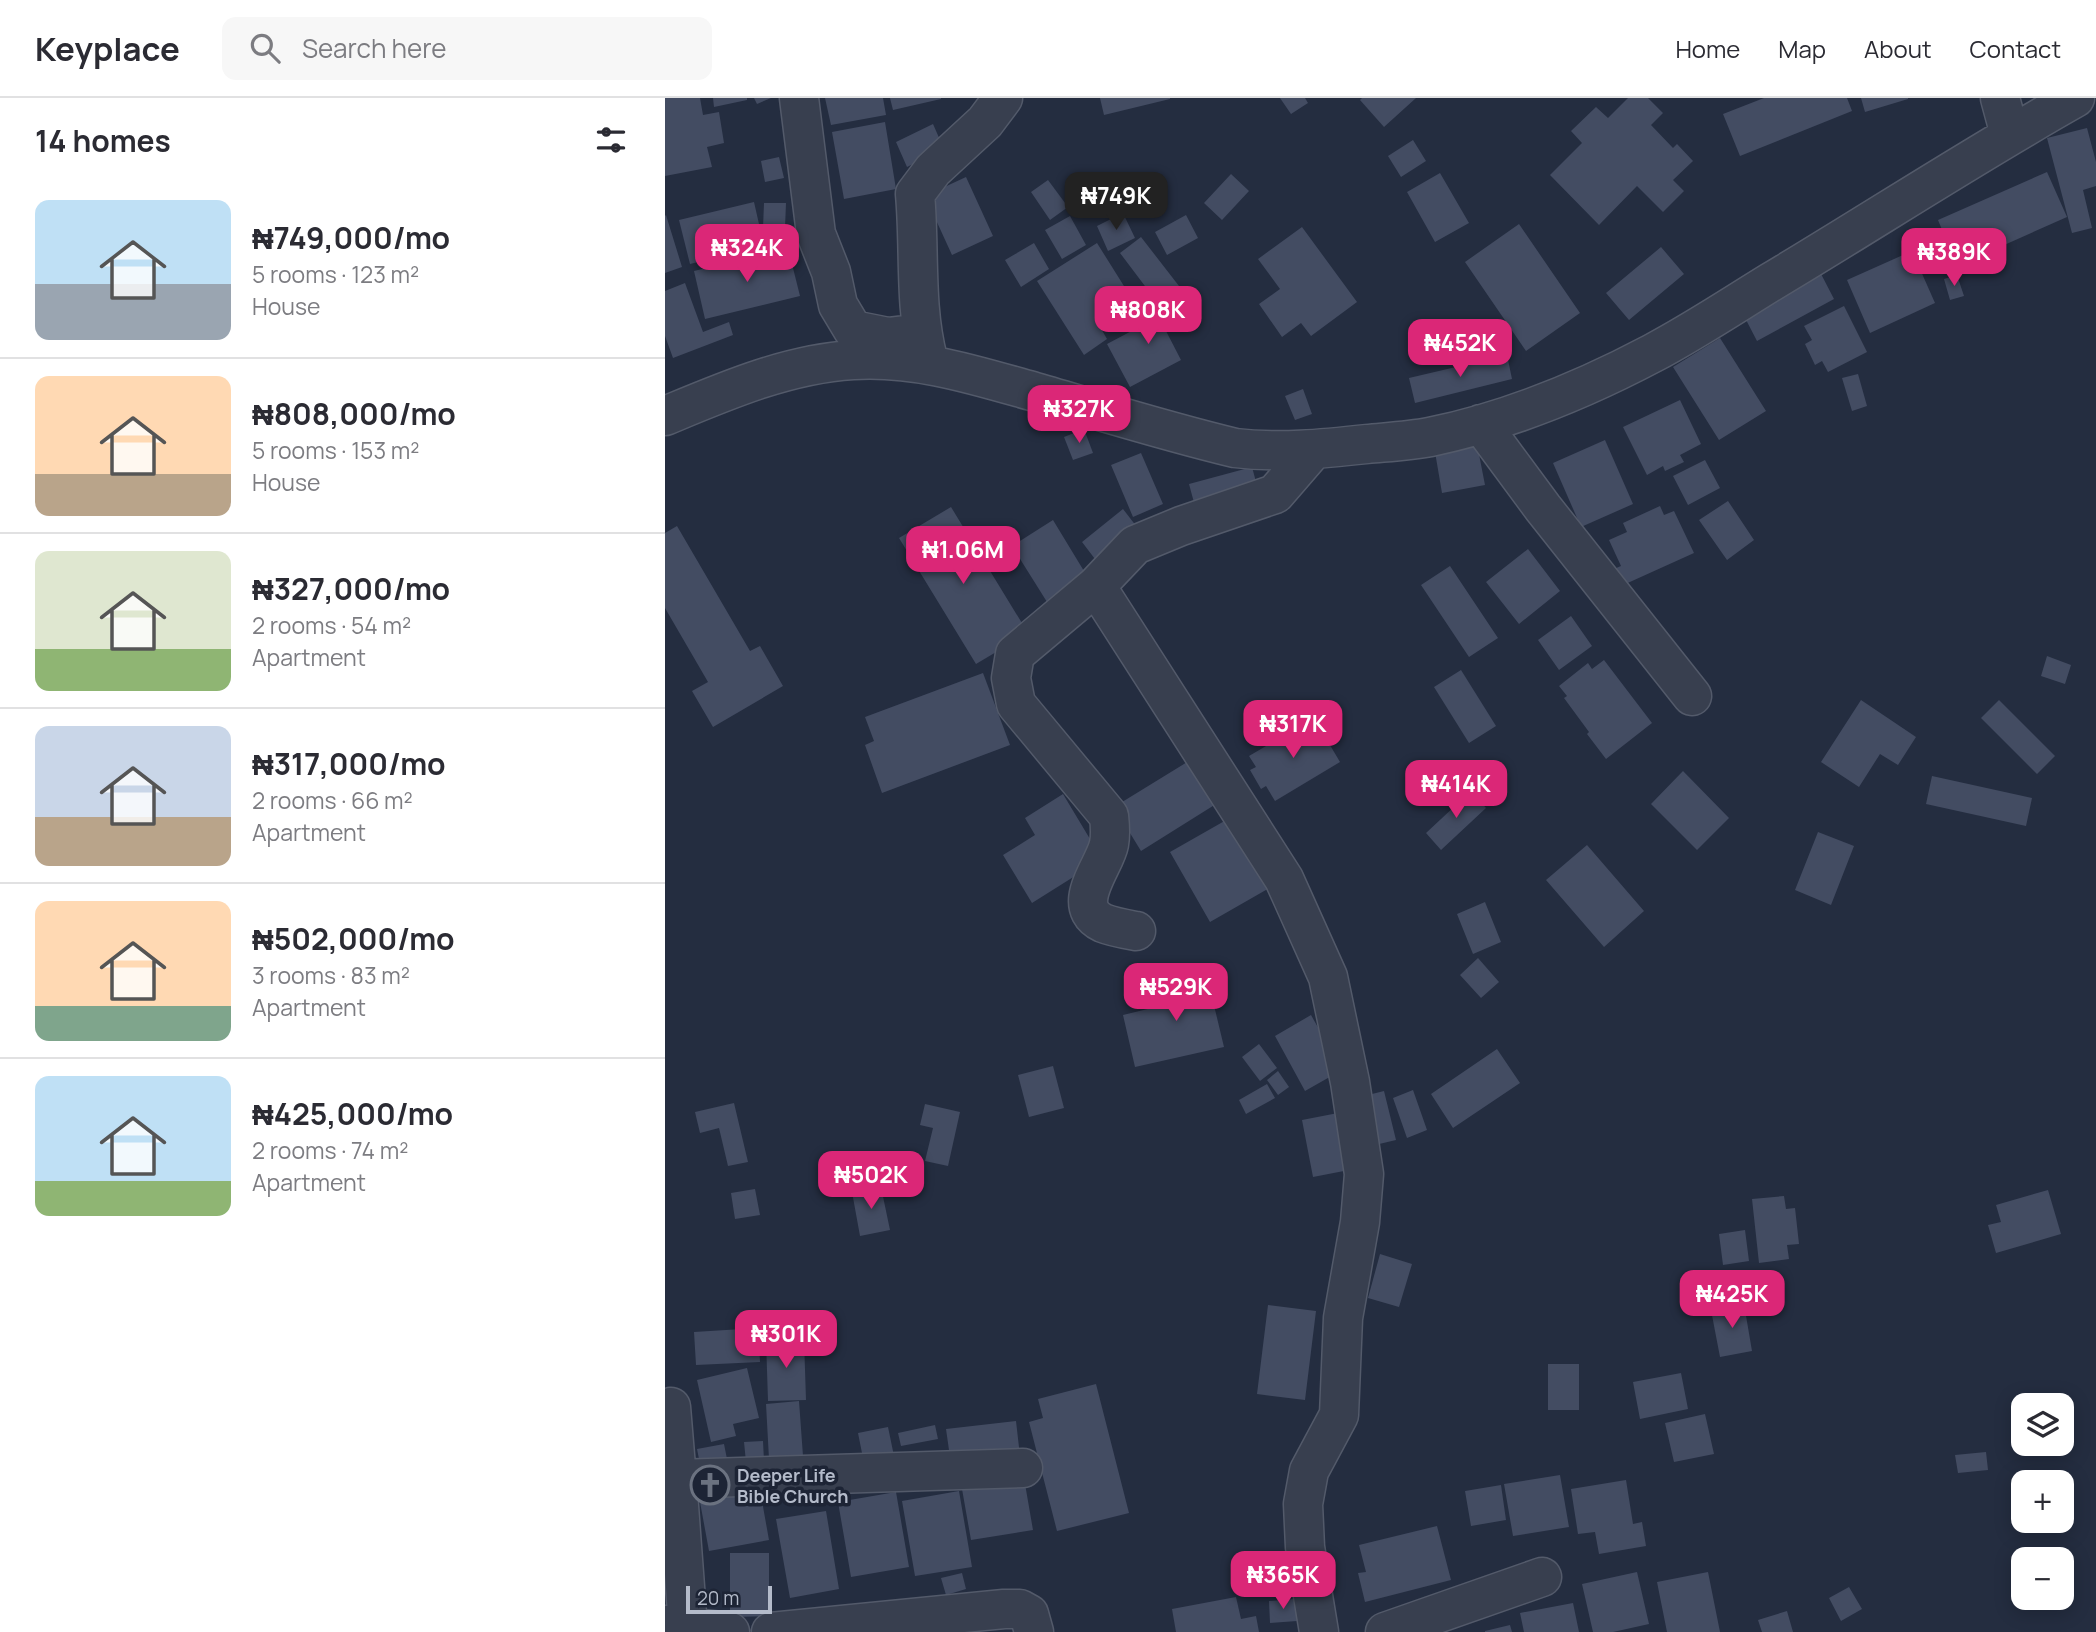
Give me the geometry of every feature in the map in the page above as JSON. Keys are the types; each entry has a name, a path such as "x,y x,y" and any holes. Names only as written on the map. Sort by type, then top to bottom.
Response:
{"street":[{"path":"799,98 816,234 831,272 838,305 853,330 888,337 925,349 980,376 1235,448 1268,452 1313,450 1428,437 1481,424 1598,380 1655,352 2075,98"},
{"path":"925,349 915,194 933,170 985,122 1003,98"},
{"path":"2000,98 2010,135"},
{"path":"665,416 766,377 808,366 852,360 891,360 925,349"},
{"path":"1481,424 1543,508 1692,695"},
{"path":"1136,931 1104,923 1094,917 1088,892 1109,846 1108,816 1016,704 1011,678 1014,654 1096,586 1135,545 1181,526 1275,494 1313,450"},
{"path":"1096,586 1284,879 1328,977 1350,1082 1364,1174 1360,1222 1343,1318 1339,1415 1309,1471 1303,1504 1305,1547 1319,1632"},
{"path":"671,1407 677,1479 677,1626 730,1632"},
{"path":"677,1479 1023,1468"},
{"path":"1385,1632 1542,1577"},
{"path":"771,1632 1020,1609 1029,1614 1034,1632"}],"building":[{"path":"665,98 700,98 703,115 719,112 724,143 707,147 712,167 665,176"},
{"path":"713,98 747,98 747,100 714,107"},
{"path":"754,98 771,98 757,104"},
{"path":"825,98 883,98 886,115 831,125"},
{"path":"890,98 941,98 941,99 893,110"},
{"path":"1100,98 1170,98 1170,99 1104,115"},
{"path":"1280,98 1305,98 1308,103 1291,114"},
{"path":"1416,98 1384,127 1360,100"},
{"path":"1628,98 1648,98 1663,113 1651,125 1673,148 1677,144 1693,161 1673,180 1684,191 1663,212 1637,186 1599,225 1550,175 1582,143 1571,131 1596,107 1608,118"},
{"path":"1764,98 1847,98 1852,111 1740,156 1723,114"},
{"path":"1861,98 1908,98 1908,99 1865,112"},
{"path":"885,122 896,189 844,199 832,132"},
{"path":"933,124 944,149 907,167 896,142"},
{"path":"2087,128 2096,162 2096,186 2083,190 2092,228 2072,233 2047,138"},
{"path":"1413,140 1426,161 1401,177 1388,156"},
{"path":"779,157 784,178 765,182 761,161"},
{"path":"2047,172 2067,217 1957,266 1938,220"},
{"path":"1440,173 1469,223 1435,242 1407,192"},
{"path":"1231,174 1249,191 1222,220 1204,203"},
{"path":"966,177 993,236 952,255 925,196"},
{"path":"1048,180 1068,207 1050,220 1031,192"},
{"path":"754,202 764,246 690,264 679,220"},
{"path":"764,203 786,203 785,228 763,228"},
{"path":"1123,213 1135,238 1108,251 1097,226"},
{"path":"1186,215 1198,238 1167,255 1155,232"},
{"path":"665,216 682,267 665,273"},
{"path":"1070,216 1086,245 1062,259 1045,230"},
{"path":"1519,224 1580,313 1526,351 1465,262"},
{"path":"1302,227 1357,302 1311,336 1301,323 1282,337 1259,304 1280,289 1258,259"},
{"path":"1141,237 1179,286 1157,302 1120,253"},
{"path":"1034,243 1049,269 1021,287 1005,260"},
{"path":"1097,243 1134,302 1099,325 1107,339 1084,355 1037,281"},
{"path":"1661,247 1684,274 1629,320 1606,293"},
{"path":"788,248 800,296 705,319 694,271"},
{"path":"1912,251 1935,303 1870,333 1847,280"},
{"path":"1820,272 1834,299 1757,341 1743,314"},
{"path":"1957,275 1964,296 1950,300 1944,279"},
{"path":"685,283 703,332 729,322 733,335 673,358 665,336 665,291"},
{"path":"1175,300 1185,322 1166,331 1181,360 1130,387 1107,344 1158,317 1164,326 1156,308"},
{"path":"1844,306 1867,352 1828,372 1822,361 1815,365 1805,344 1812,340 1804,326"},
{"path":"1720,338 1766,411 1719,440 1673,367"},
{"path":"1507,355 1512,379 1415,403 1409,378"},
{"path":"1858,374 1867,406 1852,411 1842,378"},
{"path":"1303,389 1312,414 1295,420 1285,396"},
{"path":"1680,400 1701,444 1680,455 1684,462 1665,471 1663,466 1647,475 1623,427"},
{"path":"1084,429 1093,453 1073,460 1064,437"},
{"path":"1605,440 1633,504 1581,527 1553,463"},
{"path":"1477,444 1485,485 1442,493 1435,452"},
{"path":"1141,453 1163,504 1133,517 1111,465"},
{"path":"1705,460 1720,488 1688,505 1673,476"},
{"path":"1252,467 1259,493 1196,510 1189,484"},
{"path":"1728,501 1754,540 1727,560 1699,520"},
{"path":"1660,506 1664,515 1674,511 1694,553 1621,586 1614,569 1621,566 1609,540 1627,532 1623,523"},
{"path":"951,507 1028,633 976,664 899,538"},
{"path":"1123,509 1140,531 1098,563 1082,542"},
{"path":"1053,520 1087,576 1047,602 1012,546"},
{"path":"677,526 750,651 760,646 783,686 713,727 692,691 708,682 665,608 665,533"},
{"path":"1528,549 1560,591 1519,624 1486,582"},
{"path":"1450,566 1498,638 1469,657 1421,585"},
{"path":"1571,616 1592,646 1559,670 1538,640"},
{"path":"2047,656 2071,665 2065,684 2041,676"},
{"path":"1604,660 1652,723 1606,759 1587,734 1589,732 1564,698 1567,696 1559,686 1588,663 1592,669"},
{"path":"1461,670 1496,726 1469,743 1434,687"},
{"path":"983,673 1010,745 882,793 865,745 874,741 865,717"},
{"path":"1861,700 1916,737 1898,765 1880,754 1859,787 1821,762"},
{"path":"1999,700 2055,756 2037,774 1981,718"},
{"path":"1314,718 1340,762 1275,801 1266,786 1261,789 1250,770 1256,767 1249,756"},
{"path":"1197,756 1224,799 1141,851 1114,807"},
{"path":"1683,771 1729,818 1697,850 1651,804"},
{"path":"1932,776 2032,798 2026,826 1926,804"},
{"path":"1471,791 1486,808 1441,850 1426,833"},
{"path":"1063,794 1102,859 1032,903 1003,855 1035,835 1025,818"},
{"path":"1228,819 1278,883 1210,922 1170,852"},
{"path":"1818,832 1854,846 1831,905 1795,890"},
{"path":"1587,845 1644,911 1604,947 1546,880"},
{"path":"1485,902 1501,942 1473,954 1457,914"},
{"path":"1478,958 1499,982 1481,998 1460,975"},
{"path":"1206,972 1224,1047 1135,1067 1123,1015 1164,1005 1159,983"},
{"path":"1311,1015 1342,1070 1305,1091 1275,1036"},
{"path":"1259,1044 1277,1068 1260,1081 1242,1057"},
{"path":"1497,1049 1520,1083 1453,1128 1431,1094"},
{"path":"1053,1066 1064,1108 1029,1117 1018,1075"},
{"path":"1278,1071 1289,1087 1278,1095 1267,1080"},
{"path":"1267,1084 1275,1098 1246,1114 1239,1100"},
{"path":"1413,1090 1427,1130 1407,1138 1393,1098"},
{"path":"1384,1091 1396,1140 1375,1145 1364,1096"},
{"path":"734,1103 748,1162 728,1166 719,1128 700,1133 695,1112"},
{"path":"925,1104 960,1112 948,1166 925,1161 933,1128 920,1125"},
{"path":"1338,1113 1349,1170 1313,1177 1302,1120"},
{"path":"881,1187 890,1230 860,1236 852,1192"},
{"path":"755,1189 760,1215 735,1219 731,1193"},
{"path":"2048,1190 2061,1234 1996,1253 1988,1225 2001,1222 1996,1205"},
{"path":"1784,1196 1786,1209 1795,1208 1799,1244 1787,1245 1789,1259 1759,1263 1752,1199"},
{"path":"1745,1230 1749,1261 1723,1265 1719,1234"},
{"path":"1380,1254 1412,1264 1399,1307 1368,1298"},
{"path":"1744,1304 1752,1351 1720,1357 1711,1310"},
{"path":"1268,1305 1316,1311 1305,1400 1257,1394"},
{"path":"758,1328 760,1362 696,1365 694,1332"},
{"path":"804,1339 806,1400 768,1401 766,1340"},
{"path":"1548,1364 1579,1364 1579,1410 1548,1410"},
{"path":"747,1368 759,1418 733,1424 736,1436 711,1442 697,1380"},
{"path":"1681,1373 1688,1409 1640,1419 1633,1382"},
{"path":"1096,1384 1129,1513 1057,1531 1029,1422 1043,1418 1038,1399"},
{"path":"799,1401 803,1456 769,1459 766,1404"},
{"path":"1705,1414 1714,1454 1674,1462 1665,1423"},
{"path":"1016,1421 1020,1456 951,1464 946,1429"},
{"path":"935,1425 938,1439 901,1446 898,1433"},
{"path":"888,1427 894,1456 864,1463 858,1433"},
{"path":"763,1441 764,1461 746,1462 744,1442"},
{"path":"724,1444 727,1459 700,1464 697,1449"},
{"path":"1986,1452 1988,1470 1958,1473 1955,1455"},
{"path":"1560,1475 1569,1527 1513,1536 1504,1484"},
{"path":"1024,1478 1033,1530 971,1540 962,1489"},
{"path":"1626,1480 1633,1524 1642,1522 1646,1546 1599,1554 1595,1532 1578,1534 1571,1489"},
{"path":"1501,1485 1506,1520 1471,1526 1465,1491"},
{"path":"760,1490 769,1540 709,1551 700,1502"},
{"path":"959,1491 972,1567 915,1576 902,1501"},
{"path":"896,1492 909,1567 851,1577 838,1502"},
{"path":"826,1511 839,1589 790,1598 776,1519"},
{"path":"1437,1526 1451,1580 1365,1602 1358,1573 1366,1572 1359,1545"},
{"path":"730,1553 769,1553 769,1616 730,1617"},
{"path":"1637,1572 1649,1624 1613,1632 1593,1632 1582,1584"},
{"path":"1708,1572 1720,1632 1667,1632 1657,1582"},
{"path":"962,1573 966,1589 946,1595 941,1578"},
{"path":"1849,1587 1862,1609 1841,1621 1829,1598"},
{"path":"1236,1597 1241,1619 1256,1616 1259,1632 1176,1632 1172,1609"},
{"path":"1294,1599 1297,1621 1270,1623 1269,1601"},
{"path":"1573,1603 1579,1632 1524,1632 1520,1613"},
{"path":"1787,1611 1793,1632 1762,1632 1758,1620"},
{"path":"1510,1625 1512,1632 1485,1632 1485,1631"}],"place":[{"name":"Deeper Life Bible Church","path":"710,1485"}]}
